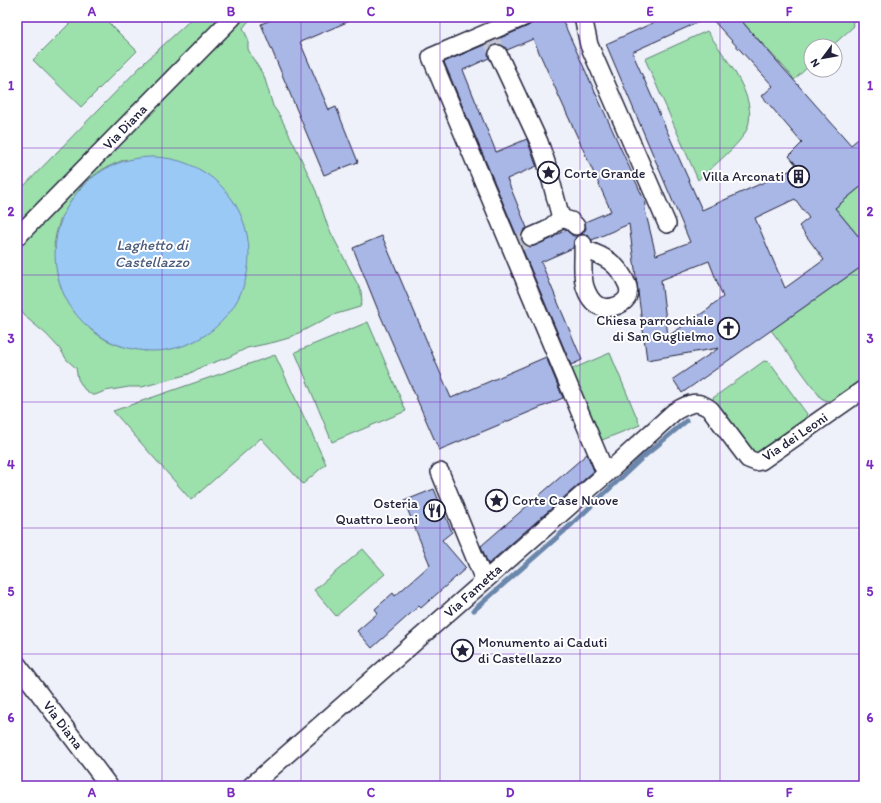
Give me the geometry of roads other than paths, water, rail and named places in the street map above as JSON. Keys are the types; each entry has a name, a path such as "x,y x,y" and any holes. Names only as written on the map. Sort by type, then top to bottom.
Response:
{"street":[{"name":"Via Diana","path":"17,237 233,17"},
{"path":"524,17 490,35 431,57 512,246 553,350 606,474"},
{"path":"583,17 589,45 667,224"},
{"path":"498,54 539,142 561,218"},
{"path":"561,218 571,221 576,226"},
{"path":"531,237 547,230 561,218"},
{"name":"Via dei Leoni","path":"698,402 711,410 748,459 756,462 761,461 864,389"},
{"name":"Via Fametta","path":"251,786 606,474 674,412 684,406 698,402"},
{"path":"440,472 484,580"},
{"name":"Via Diana","path":"17,664 108,786"}],"water":[{"name":"Laghetto di Castellazzo","path":"142,157 162,157 180,161 198,168 221,185 233,200 242,217 249,244 249,264 242,291 233,308 221,323 206,335 189,344 162,351 142,351 124,347 106,340 90,329 77,316 66,300 59,282 55,264 55,244 59,226 66,208 77,192 90,179 106,168 124,161"}],"waterway":[{"path":"474,610 572,524 642,458 686,421"}],"tunnel":[{"path":"490,37 498,54"},
{"path":"514,245 531,237"}],"place":[{"name":"Corte Grande","path":"549,173"},
{"name":"Villa Arconati","path":"799,176"},
{"name":"Chiesa parrocchiale di San Guglielmo","path":"729,328"},
{"name":"Corte Case Nuove","path":"496,500"},
{"name":"Osteria Quattro Leoni","path":"434,511"},
{"name":"Monumento ai Caduti di Castellazzo","path":"462,650"}]}
